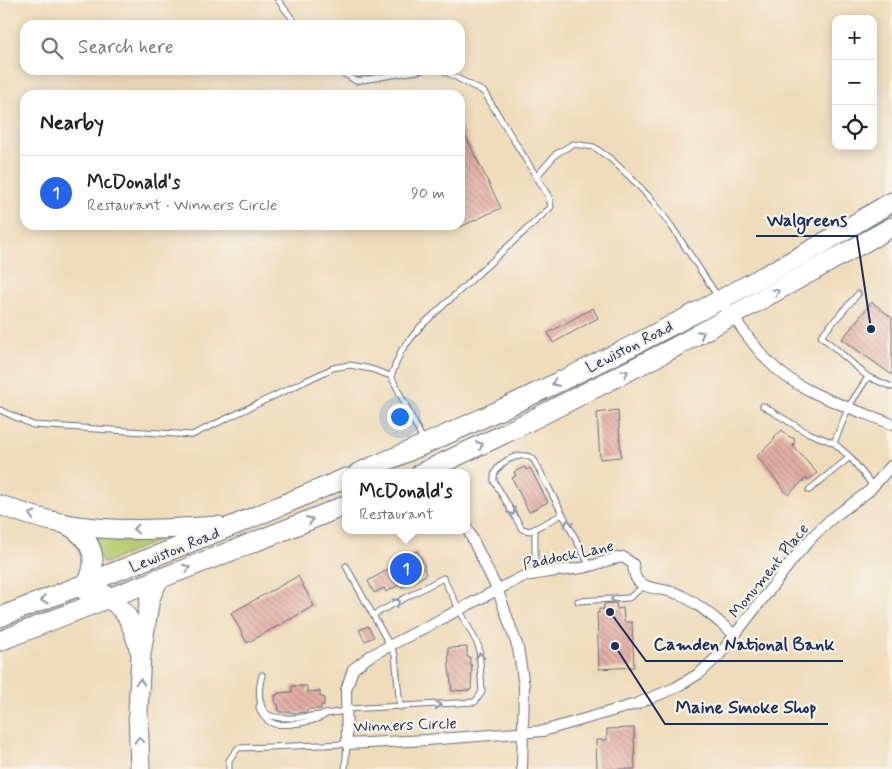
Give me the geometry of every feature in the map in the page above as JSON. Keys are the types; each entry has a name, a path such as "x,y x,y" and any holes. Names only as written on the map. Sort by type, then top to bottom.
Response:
{"highway":[{"name":"Lewiston Road","path":"430,461 565,379 720,300 892,202"},
{"name":"Lewiston Road","path":"382,469 430,461 504,434 668,351 892,226"},
{"name":"Lewiston Road","path":"0,617 237,524 342,480"},
{"path":"0,505 65,524 107,528 147,530 237,524"},
{"name":"Lewiston Road","path":"0,641 108,597 273,536 342,507"},
{"path":"65,524 78,531 90,547 94,567 88,583 72,611"},
{"path":"140,769 138,711 141,654 150,598 159,578"},
{"path":"88,583 124,610 130,619 141,654"}],"street":[{"path":"720,300 767,361 781,372 820,395 892,424"},
{"name":"Monument Place","path":"522,733 543,731 636,704 676,688 700,673 720,654 813,536 831,519 873,486 892,465"},
{"path":"470,534 498,591 518,648 524,686 522,769"},
{"name":"Paddock Lane","path":"498,591 522,577 590,566 612,559 623,558 633,564 636,577 644,586"},
{"path":"644,586 662,588 687,598 735,635"},
{"name":"Winners Circle","path":"498,591 370,656 352,669 346,690 347,744 522,733"}],"lane":[{"path":"278,0 292,20"},
{"path":"346,75 356,81 393,75"},
{"path":"391,376 401,351 420,327 551,207 549,197 484,92 452,75"},
{"path":"536,177 556,154 572,144 594,147 603,152 652,200 720,300"},
{"path":"858,294 821,336 868,377 892,387"},
{"path":"0,410 33,425 192,435 334,368 350,365 371,369 391,376 430,461"},
{"path":"834,443 849,406 868,377"},
{"path":"762,406 806,432 834,443 850,457 873,486"},
{"path":"563,514 534,529 526,531 522,529 494,480 493,477 496,470 521,456 531,457 563,514 590,566"},
{"path":"809,490 850,457"},
{"path":"534,529 535,574"},
{"path":"346,566 395,655 400,707"},
{"path":"262,675 258,687 261,702 266,712 278,718 326,714 346,710 475,702 482,692 479,647 443,578 373,615"},
{"path":"578,601 630,598 644,586"},
{"path":"229,769 230,760 238,748 347,744 345,769"}],"green space":[{"path":"89,534 163,538 103,563"}],"building":[{"path":"465,135 501,208 465,225"},
{"path":"872,302 892,318 892,375 842,339"},
{"path":"593,308 598,318 553,343 548,333"},
{"path":"618,410 621,457 600,459 597,413"},
{"path":"782,430 786,435 795,439 793,446 817,473 808,480 806,478 788,495 757,456"},
{"path":"525,467 526,470 530,468 548,502 529,512 512,478 516,476 514,472"},
{"path":"417,551 425,566 426,575 401,588 399,585 386,592 384,588 374,593 368,581 392,567 391,565"},
{"path":"298,576 314,606 247,643 231,613"},
{"path":"616,603 617,609 623,608 624,622 632,622 634,667 599,669 597,613 599,613 599,609 604,609 604,604"},
{"path":"368,626 374,637 365,641 359,630"},
{"path":"467,647 467,657 470,657 470,665 472,665 471,690 452,691 448,648"},
{"path":"292,686 307,686 307,692 320,691 320,697 324,697 324,705 321,705 321,709 307,709 307,712 279,712 278,704 275,704 275,695 292,692"},
{"path":"634,728 635,769 597,769 596,740 607,740 607,729"}],"place":[{"name":"Walgreens","path":"871,329"},
{"name":"McDonald's","path":"406,569"},
{"name":"Camden National Bank","path":"610,612"},
{"name":"Maine Smoke Shop","path":"615,646"}]}
